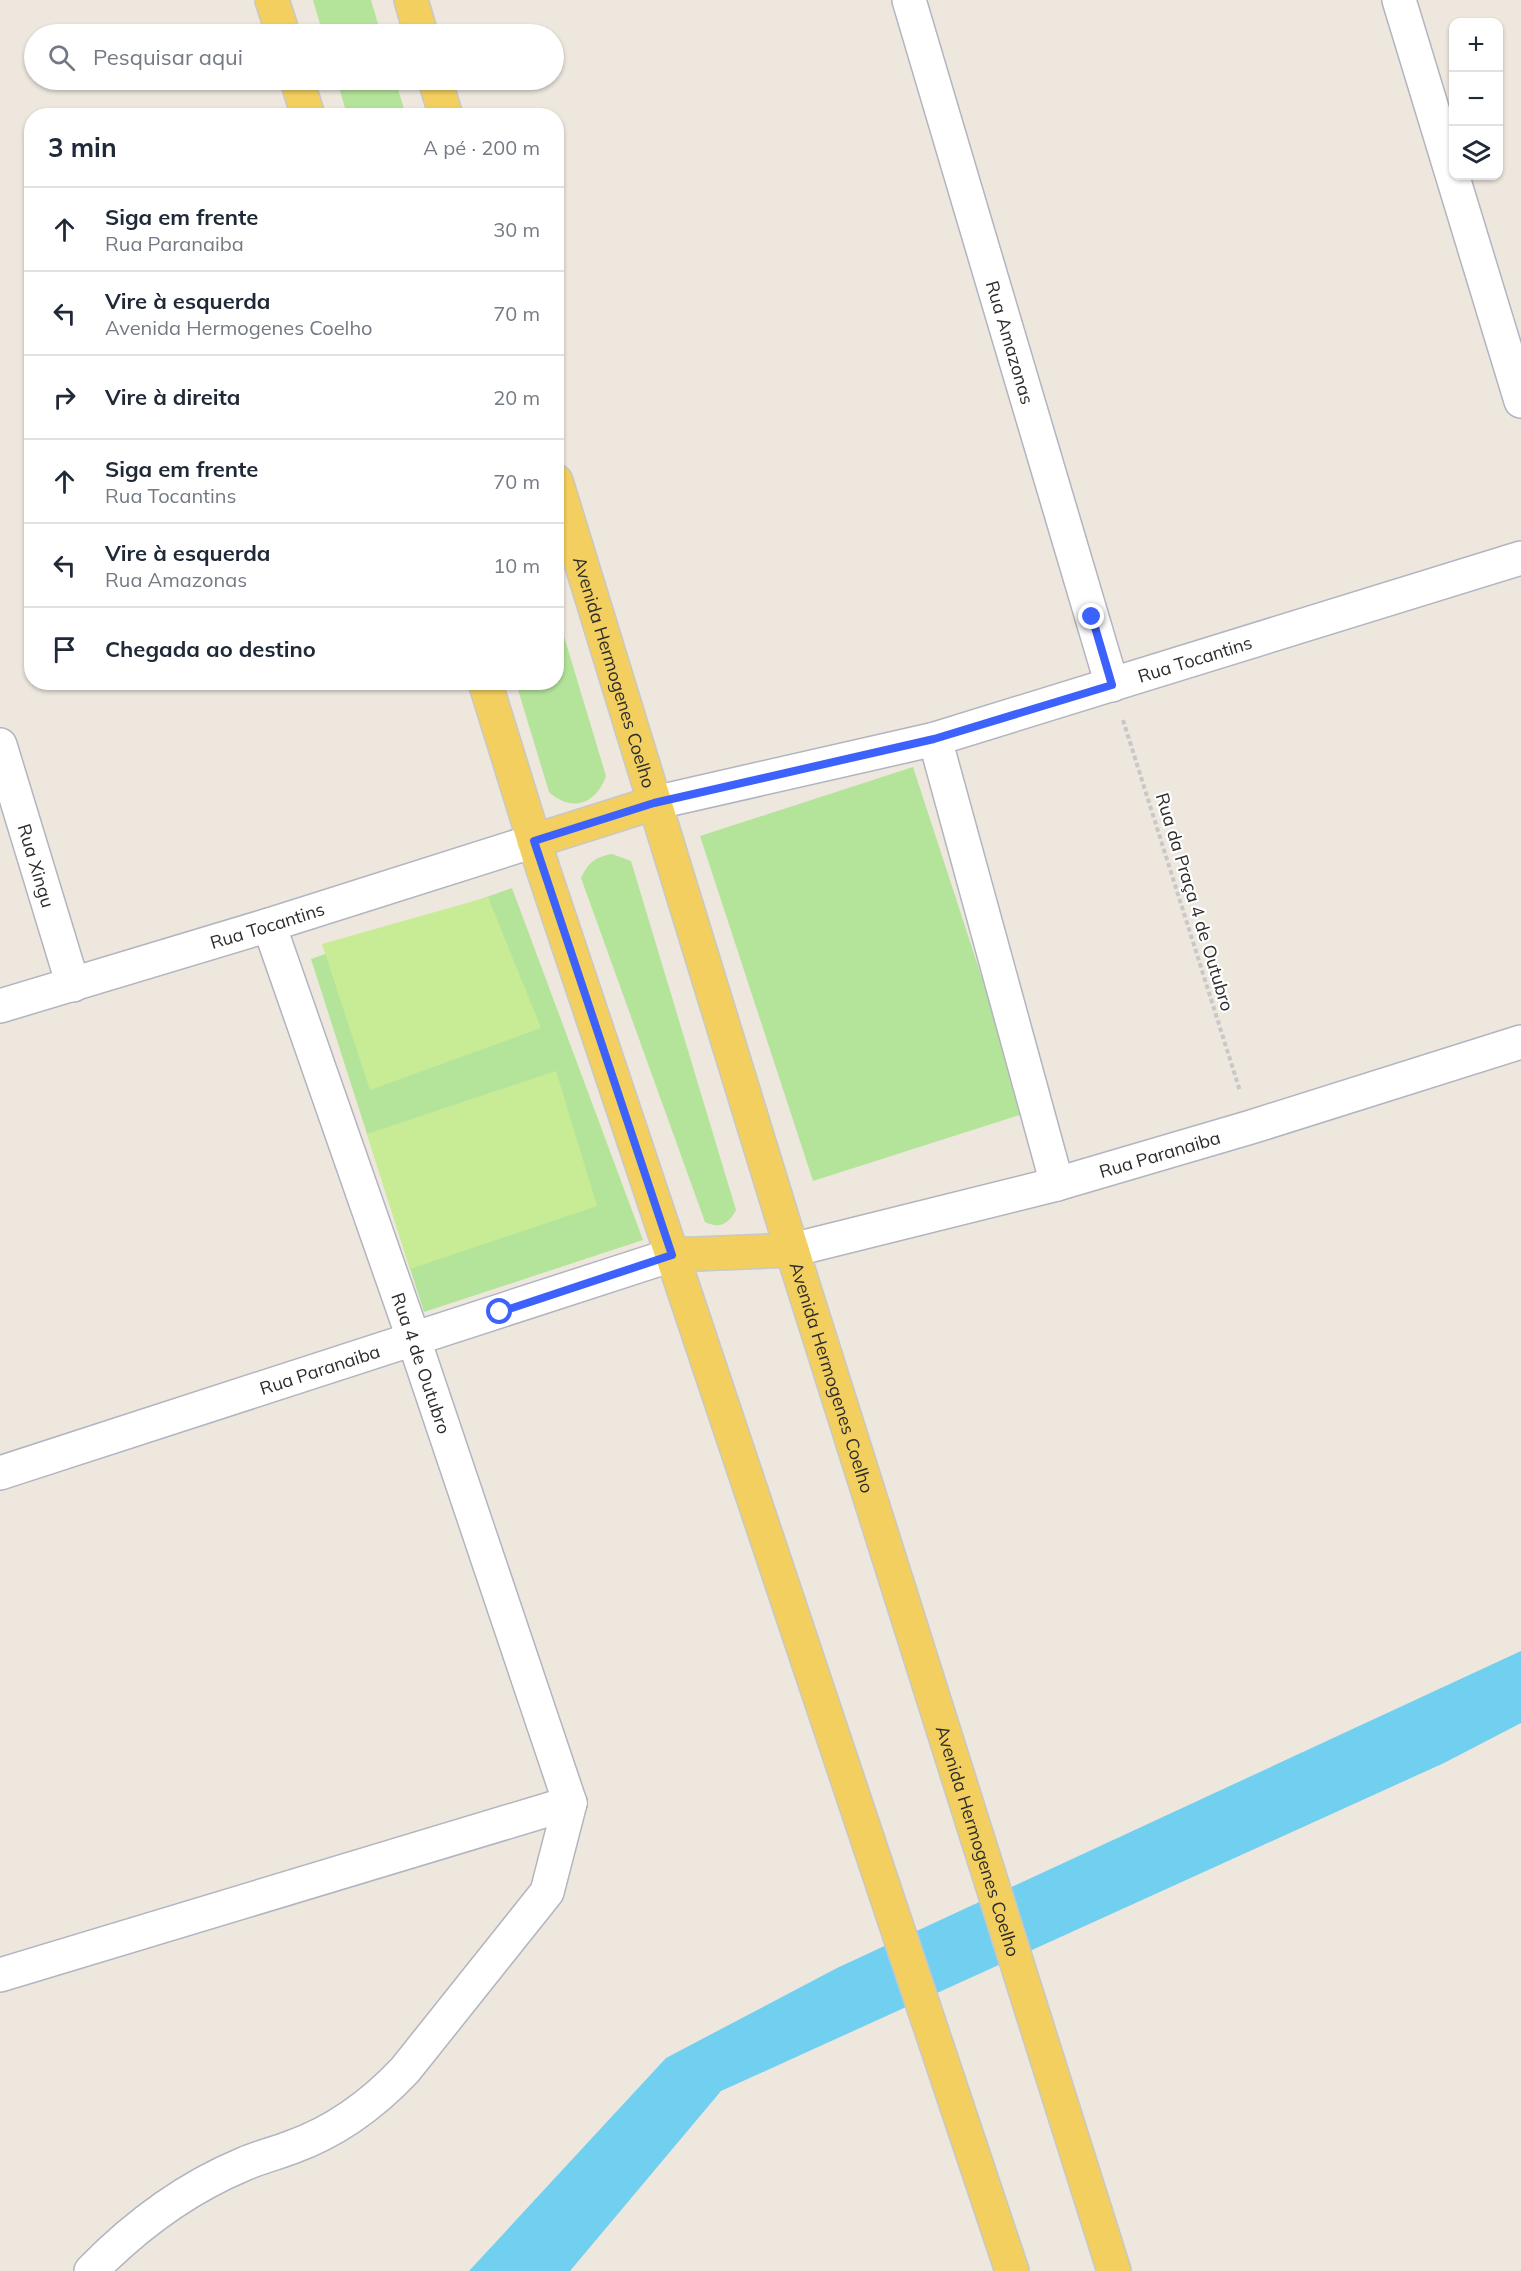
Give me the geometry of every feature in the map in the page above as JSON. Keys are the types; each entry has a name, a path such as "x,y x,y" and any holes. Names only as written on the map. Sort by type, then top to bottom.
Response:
{"main road":[{"path":"272,0 280,24"},
{"path":"411,0 418,24"},
{"path":"300,90 306,108"},
{"path":"438,90 444,108"},
{"name":"Avenida Hermogenes Coelho","path":"564,507 792,1250 1114,2271"},
{"path":"487,690 534,841 1012,2271"},
{"path":"534,841 654,803"},
{"path":"672,1255 792,1250"}],"street":[{"name":"Rua Amazonas","path":"909,0 1112,685"},
{"path":"1399,0 1521,401"},
{"name":"Rua Tocantins","path":"654,803 934,739 1521,558"},
{"path":"934,739 1057,1184"},
{"name":"Rua Xingu","path":"0,745 73,985"},
{"name":"Rua Tocantins","path":"0,1006 269,925 534,841"},
{"name":"Rua 4 de Outubro","path":"269,925 414,1340 570,1803"},
{"name":"Rua Paranaiba","path":"792,1250 1057,1184 1251,1127 1521,1042"},
{"name":"Rua Paranaiba","path":"0,1473 672,1255"},
{"path":"0,1975 570,1803"},
{"path":"91,2271 115,2246 155,2214 198,2186 245,2163 294,2147 328,2132 384,2093 405,2070 547,1892 570,1803"}],"path":[{"name":"Rua da Praça 4 de Outubro","path":"1112,685 1251,1127"}],"green space":[{"path":"313,0 371,0 378,24 320,24"},
{"path":"340,90 398,90 404,108 345,108"},
{"path":"564,636 606,776 602,786 590,799 575,804 566,802 549,792 518,690 564,690"},
{"path":"913,767 1026,1113 813,1181 700,836"},
{"path":"612,854 631,861 736,1210 723,1224 715,1225 705,1222 581,878 586,868 593,862"},
{"path":"512,888 643,1240 424,1312 311,959"},
{"path":"488,897 541,1028 370,1090 322,944"},
{"path":"556,1071 597,1206 410,1269 367,1134"}],"water":[{"path":"1521,1651 1521,1723 1444,1763 721,2091 570,2271 469,2271 666,2058 837,1968"}],"route":[{"path":"500,1312 672,1255 534,841 654,803 934,739 1112,685 1092,617"}]}
